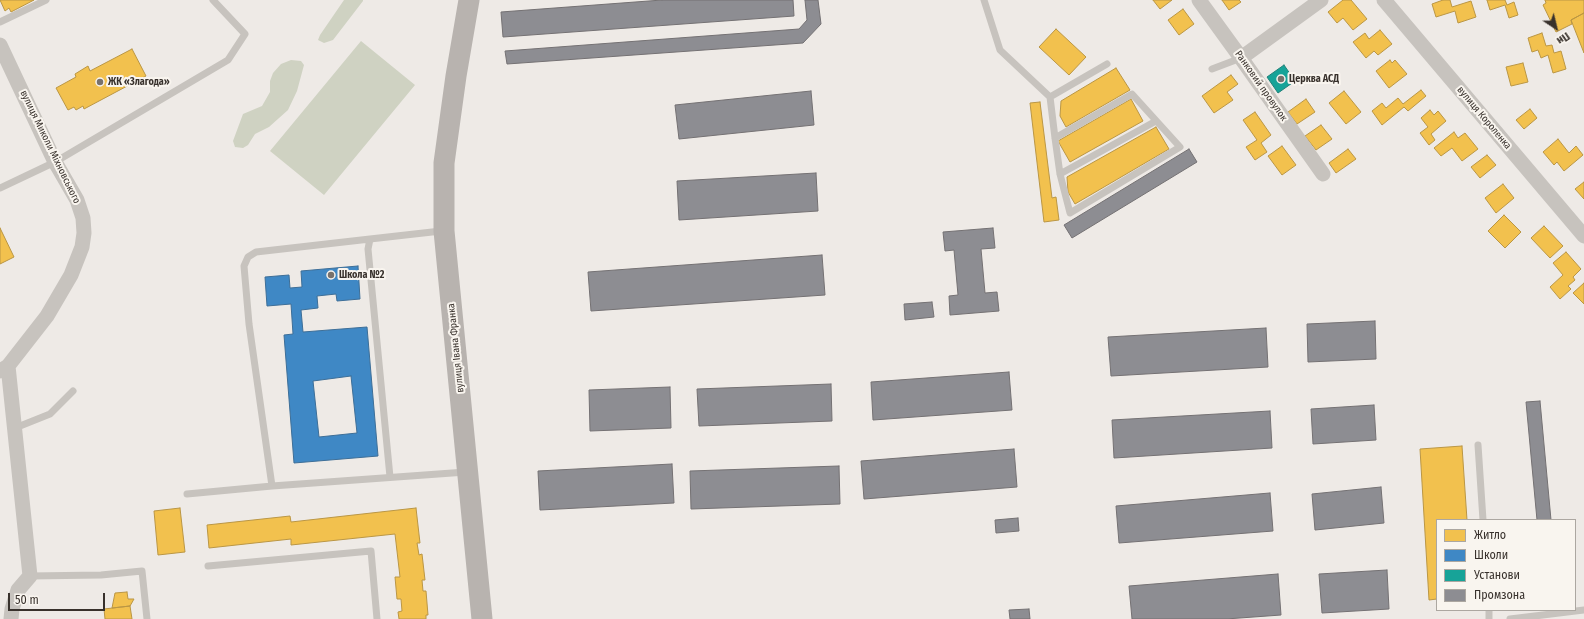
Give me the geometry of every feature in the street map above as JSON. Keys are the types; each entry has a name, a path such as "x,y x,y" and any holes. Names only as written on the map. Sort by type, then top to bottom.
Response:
{"main road":[{"name":"вулиця Івана Франка","path":"469,0 456,76 444,164 444,231 482,619"}],"street":[{"name":"Ранковий провулок","path":"1199,0 1323,174"},
{"path":"1241,58 1321,0"},
{"name":"вулиця Короленка","path":"1384,0 1584,236"},
{"name":"вулиця Миколи Міхновського","path":"0,45 55,162 77,200 83,218 84,233 82,247 71,275 47,316 4,368"},
{"path":"4,368 15,428 30,576 18,590 12,609 11,619"}],"lane":[{"path":"0,22 46,0"},
{"path":"0,188 55,162 228,60 245,34 213,0"},
{"path":"984,0 1000,50 1050,97 1054,138 1060,174 1070,213 1180,147 1132,94 1054,138"},
{"path":"1212,69 1241,58"},
{"path":"1050,97 1107,64"},
{"path":"1060,174 1156,121"},
{"path":"272,486 249,324 244,266 248,257 256,252 444,231"},
{"path":"370,239 368,249 390,477"},
{"path":"15,428 50,414 73,391"},
{"path":"1478,445 1483,519"},
{"path":"187,494 272,486 468,472"},
{"path":"208,566 371,551 377,619"},
{"path":"30,576 101,575 142,571 147,619"},
{"path":"1510,619 1576,611"}],"green space":[{"path":"344,0 363,1 333,40 324,43 318,40 320,35"},
{"path":"361,41 415,85 324,195 270,151"},
{"path":"291,60 301,61 304,65 297,91 288,110 269,127 255,134 248,145 243,148 235,147 233,141 243,114 262,106 270,92 270,81 273,73 281,64"}],"building: Житло":[{"path":"0,0 34,0 11,12 9,8 5,11"},
{"path":"1153,0 1172,0 1160,9"},
{"path":"1222,0 1239,0 1241,2 1229,10"},
{"path":"1343,0 1351,0 1367,19 1353,30 1343,18 1337,23 1328,12"},
{"path":"1443,0 1450,0 1452,7 1471,1 1476,17 1458,23 1455,11 1436,17 1432,4"},
{"path":"1487,0 1505,0 1507,5 1514,2 1518,15 1509,18 1505,5 1490,10"},
{"path":"1545,0 1584,0 1584,13 1571,20 1572,24 1556,32 1543,5 1546,3"},
{"path":"1183,9 1194,24 1179,35 1168,20"},
{"path":"1584,13 1584,53 1571,20"},
{"path":"1056,29 1086,57 1069,75 1039,47"},
{"path":"1380,30 1392,44 1378,55 1374,51 1366,58 1353,42 1365,33 1369,39"},
{"path":"1542,33 1546,46 1552,45 1554,53 1561,51 1566,69 1553,73 1548,55 1541,58 1538,50 1532,52 1528,38"},
{"name":"ЖК «Злагода»","path":"132,49 146,76 84,109 83,106 76,110 74,107 68,110 56,88 76,77 75,74 88,66 90,71"},
{"path":"1390,60 1392,63 1395,60 1407,74 1389,88 1376,71"},
{"path":"1523,63 1528,82 1511,86 1506,67"},
{"path":"1116,68 1130,90 1066,127 1060,116 1061,101"},
{"path":"1231,75 1238,84 1227,92 1233,100 1214,113 1202,96"},
{"path":"1421,90 1426,96 1408,111 1404,107 1382,125 1372,111 1382,103 1386,108 1398,98 1403,104"},
{"path":"1344,91 1361,112 1346,124 1329,103"},
{"path":"1131,99 1143,121 1070,162 1058,141"},
{"path":"1306,99 1315,112 1297,124 1288,112"},
{"path":"1040,102 1052,198 1056,197 1059,220 1044,222 1030,103"},
{"path":"1530,109 1537,118 1524,129 1516,120"},
{"path":"1430,110 1434,115 1438,111 1446,121 1431,134 1435,140 1429,145 1420,133 1428,127 1421,118"},
{"path":"1255,112 1271,135 1261,143 1267,152 1255,160 1246,147 1257,140 1243,120"},
{"path":"1321,125 1332,139 1316,150 1305,136"},
{"path":"1156,127 1169,149 1075,204 1068,192 1067,177"},
{"path":"1454,132 1458,138 1465,133 1478,149 1462,161 1452,148 1441,156 1434,148"},
{"path":"1558,139 1569,153 1576,146 1583,155 1564,171 1557,162 1554,165 1543,152"},
{"path":"1282,146 1296,165 1282,175 1268,156"},
{"path":"1348,149 1356,159 1336,173 1329,163"},
{"path":"1487,155 1496,165 1480,178 1471,167"},
{"path":"1584,182 1584,199 1575,189"},
{"path":"1503,184 1514,198 1496,213 1485,198"},
{"path":"1504,215 1521,232 1505,248 1488,231"},
{"path":"1544,226 1563,246 1550,258 1531,238"},
{"path":"0,228 14,257 0,264"},
{"path":"1566,252 1581,269 1573,277 1575,280 1568,286 1571,289 1560,299 1550,287 1563,275 1553,263"},
{"path":"1584,283 1584,304 1573,293"},
{"path":"1462,446 1467,519 1436,519 1436,599 1429,600 1420,449"},
{"path":"180,508 185,552 158,555 154,511"},
{"path":"416,508 420,543 417,543 419,555 422,554 425,580 422,580 423,591 426,591 428,615 426,615 426,619 399,619 398,612 402,611 401,599 397,599 395,577 400,577 395,534 291,545 291,539 209,548 207,525 290,516 291,522"},
{"path":"127,592 128,599 134,599 130,606 112,608 115,593"},
{"path":"130,606 132,619 105,619 104,609"}],"building: Школи":[{"path":"358,266 360,299 337,301 336,294 317,296 318,308 301,310 303,332 367,327 378,456 294,463 284,335 293,334 291,304 267,306 265,277 289,275 290,288 302,287 301,271","holes":["351,376 357,433 319,437 313,381"]}],"building: Установи":[{"name":"Церква АСД","path":"1284,65 1295,81 1278,93 1267,77"}],"building: Промзона":[{"path":"662,0 793,0 794,16 503,37 501,12"},
{"path":"805,0 818,0 821,24 803,43 507,64 505,51 799,29 807,20"},
{"path":"811,91 814,125 679,139 675,105"},
{"path":"1189,149 1197,162 1072,238 1064,225"},
{"path":"816,173 818,211 679,220 677,181"},
{"path":"993,228 995,248 981,249 985,293 997,292 999,311 950,315 949,296 958,295 954,250 945,251 943,232"},
{"path":"822,255 825,295 591,311 588,272"},
{"path":"932,302 934,317 905,320 904,304"},
{"path":"1375,321 1376,359 1308,362 1307,324"},
{"path":"1266,328 1268,367 1111,376 1108,337"},
{"path":"1009,372 1012,410 873,420 871,382"},
{"path":"831,384 832,421 699,426 697,389"},
{"path":"670,387 671,428 590,431 589,390"},
{"path":"1540,401 1551,519 1537,519 1526,402"},
{"path":"1374,405 1376,440 1313,444 1311,409"},
{"path":"1270,411 1272,448 1114,458 1112,420"},
{"path":"1014,449 1017,487 864,499 861,461"},
{"path":"672,464 674,503 540,510 538,471"},
{"path":"839,466 840,504 691,509 690,471"},
{"path":"1381,487 1384,523 1315,530 1312,494"},
{"path":"1270,493 1273,531 1119,543 1116,506"},
{"path":"1018,518 1019,531 996,533 995,520"},
{"path":"1387,570 1389,609 1322,613 1319,574"},
{"path":"1278,574 1281,615 1226,619 1132,619 1129,586"},
{"path":"1029,609 1030,619 1010,619 1009,610"}],"place":[{"name":"Церква АСД","path":"1281,79"},
{"name":"ЖК «Злагода»","path":"100,82"},
{"name":"Школа №2","path":"331,275"}]}
